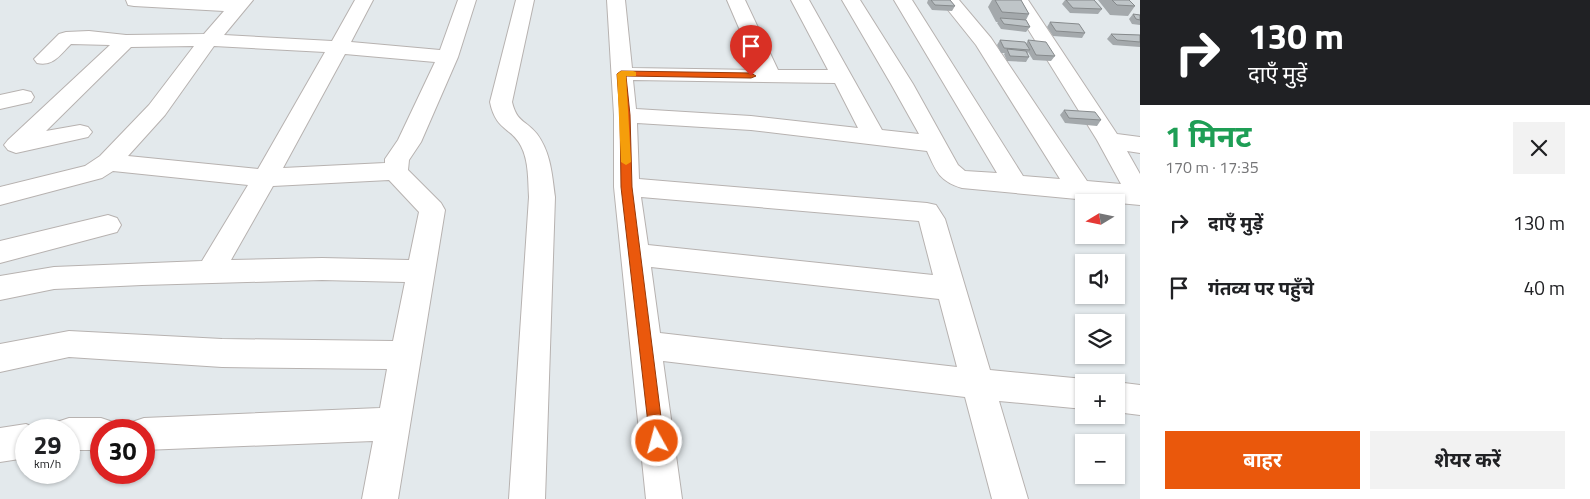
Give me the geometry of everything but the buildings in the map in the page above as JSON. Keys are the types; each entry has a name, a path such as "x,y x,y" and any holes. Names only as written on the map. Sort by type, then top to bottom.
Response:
{"street":[{"path":"210,272 265,178 364,0"},
{"path":"380,499 432,210 418,194 403,182 396,170 397,159 409,142 448,57 467,0"},
{"path":"525,0 501,102 503,115 512,125 525,134 538,157 542,197 527,499"},
{"path":"616,0 625,115 627,187 664,499 670,499"},
{"path":"736,0 770,76"},
{"path":"800,0 874,136"},
{"path":"851,0 886,56 948,170 955,176 1140,195"},
{"path":"902,0 1015,183"},
{"path":"949,0 984,42 1079,189"},
{"path":"1019,0 1108,140 1140,195"},
{"path":"134,1 242,3"},
{"path":"0,196 84,174 109,162 157,110 209,40 242,3"},
{"path":"44,59 66,38 89,37 126,41 209,40 337,47 448,57"},
{"path":"9,146 126,41"},
{"path":"621,74 842,77"},
{"path":"0,102 24,97"},
{"path":"625,115 752,123 935,144"},
{"path":"9,146 80,132"},
{"path":"1108,140 1140,145"},
{"path":"109,162 265,178 396,170"},
{"path":"627,187 927,212 932,219 1010,499"},
{"path":"0,252 108,225"},
{"path":"636,255 950,288"},
{"path":"0,288 54,278 322,269 420,271"},
{"path":"0,358 69,344 222,353 396,355 405,358"},
{"path":"646,345 977,384 1075,393"},
{"path":"1125,398 1140,400"},
{"path":"155,434 393,424"},
{"path":"0,445 15,443"}],"slow traffic":[{"path":"626,162 625,115 621,74 633,74"}],"route":[{"path":"657,441 627,187 625,115 621,74 751,76"}]}
